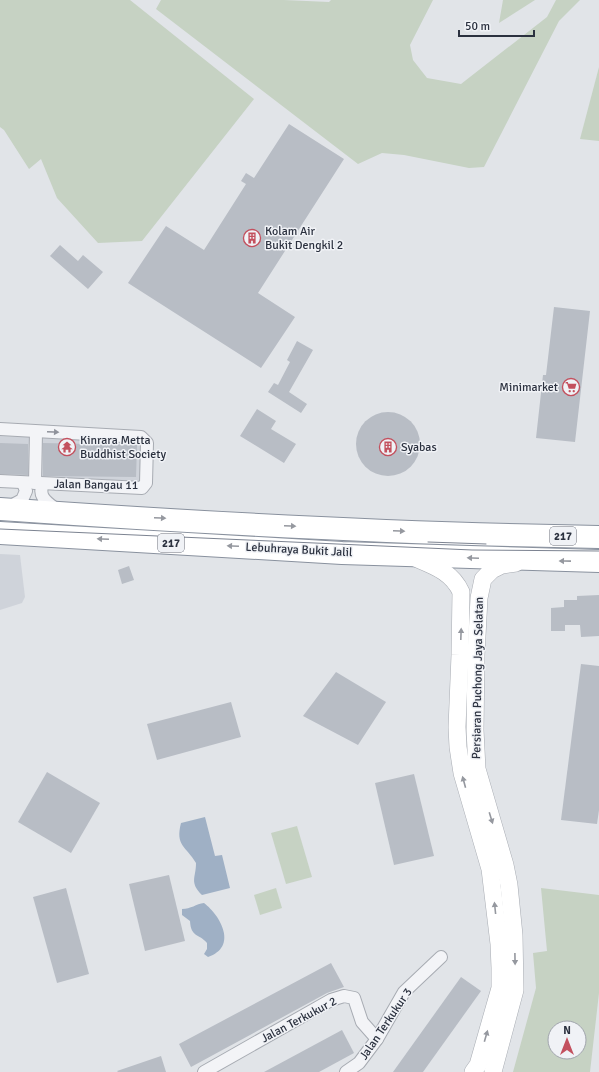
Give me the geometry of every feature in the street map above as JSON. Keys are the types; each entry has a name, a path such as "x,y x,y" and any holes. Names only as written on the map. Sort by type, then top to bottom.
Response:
{"highway":[{"name":"Lebuhraya Bukit Jalil","path":"3,509 360,530 519,536 599,537"},
{"name":"Lebuhraya Bukit Jalil","path":"0,533 411,556 599,561"}],"main road":[{"name":"Persiaran Puchong Jaya Selatan","path":"411,556 447,573 457,582 461,592 475,730 477,769 506,865 514,935 515,990 493,1072"},
{"name":"Persiaran Puchong Jaya Selatan","path":"473,1072 478,1064 500,988 500,968 490,869 462,773 456,727 483,579 492,570 502,565 540,560"}],"street":[{"name":"Jalan Bangau 11","path":"0,429 141,437 146,443 146,483 142,488 0,481"},
{"path":"3,509 22,500 26,491 34,483 36,432"},
{"path":"34,483 41,488 44,501 61,513"},
{"name":"Jalan Terkukur 3","path":"346,1072 359,1063 377,1039 404,992 441,957"},
{"name":"Jalan Terkukur 2","path":"204,1072 331,1000 344,996 354,998 362,1022 377,1039"}],"shaded area":[{"path":"0,436 140,441 140,481 0,476"},
{"path":"0,554 20,555 25,597 22,603 0,610"}],"green space":[{"path":"0,0 130,0 254,99 142,241 98,243 57,198 41,159 29,169 4,130 0,127"},
{"path":"161,0 284,0 329,2 331,0 433,0 410,45 413,60 427,78 461,84 547,17 556,0 580,0 559,21 484,167 469,168 404,155 382,153 358,164 156,9"},
{"path":"503,0 535,0 499,23"},
{"path":"599,67 599,141 580,139"},
{"path":"297,826 312,877 286,884 271,833"},
{"path":"276,888 282,908 260,915 254,895"},
{"path":"541,888 599,895 599,993 590,1072 513,1072 536,988 533,953 547,951"}],"water":[{"path":"205,817 215,856 222,855 230,888 202,895 194,883 196,863 182,845 179,837 181,823"},
{"path":"204,903 221,923 224,931 222,946 217,952 208,957 204,954 207,949 207,943 194,933 190,921 182,915 182,909"}],"building":[{"name":"Kolam Air Bukit Dengkil 2","path":"289,124 344,159 258,293 295,317 261,368 128,283 166,226 204,250 246,184 241,181 246,173 254,178"},
{"path":"60,245 78,261 83,255 103,272 88,289 50,256"},
{"path":"554,307 590,311 575,442 536,438 543,375 546,375"},
{"path":"297,341 313,350 289,392 307,404 301,413 268,392 274,383 278,385 290,362 287,360"},
{"path":"257,409 276,421 271,429 296,444 284,463 240,436"},
{"name":"Syabas","path":"388,412 400,414 411,421 418,432 420,444 418,456 411,467 400,474 388,476 376,474 365,467 358,456 356,444 358,432 365,421 376,414"},
{"path":"0,443 28,444 28,475 0,474"},
{"path":"43,443 137,445 136,477 43,476"},
{"path":"129,566 134,580 122,584 118,570"},
{"path":"599,595 599,636 581,637 580,625 565,625 565,631 551,631 551,608 564,607 564,600 577,600 577,596"},
{"path":"581,664 599,666 599,810 597,824 561,820"},
{"path":"336,672 386,702 358,745 303,716"},
{"path":"231,702 241,737 157,760 147,724"},
{"path":"47,772 100,803 71,853 18,822"},
{"path":"414,774 434,856 394,865 375,783"},
{"path":"169,875 185,941 145,951 129,884"},
{"path":"66,888 89,974 57,983 33,897"},
{"path":"331,963 344,987 327,993 191,1067 179,1044"},
{"path":"461,977 481,991 423,1072 393,1072"},
{"path":"342,1030 354,1053 319,1072 264,1072"},
{"path":"161,1056 166,1072 117,1071"}],"tram line":[{"path":"0,529 472,550 599,551"},
{"path":"428,542 486,544"}],"place":[{"name":"Kolam Air Bukit Dengkil 2","path":"252,238"},
{"name":"Minimarket","path":"571,387"},
{"name":"Kinrara Metta Buddhist Society","path":"67,447"},
{"name":"Syabas","path":"388,447"}]}
